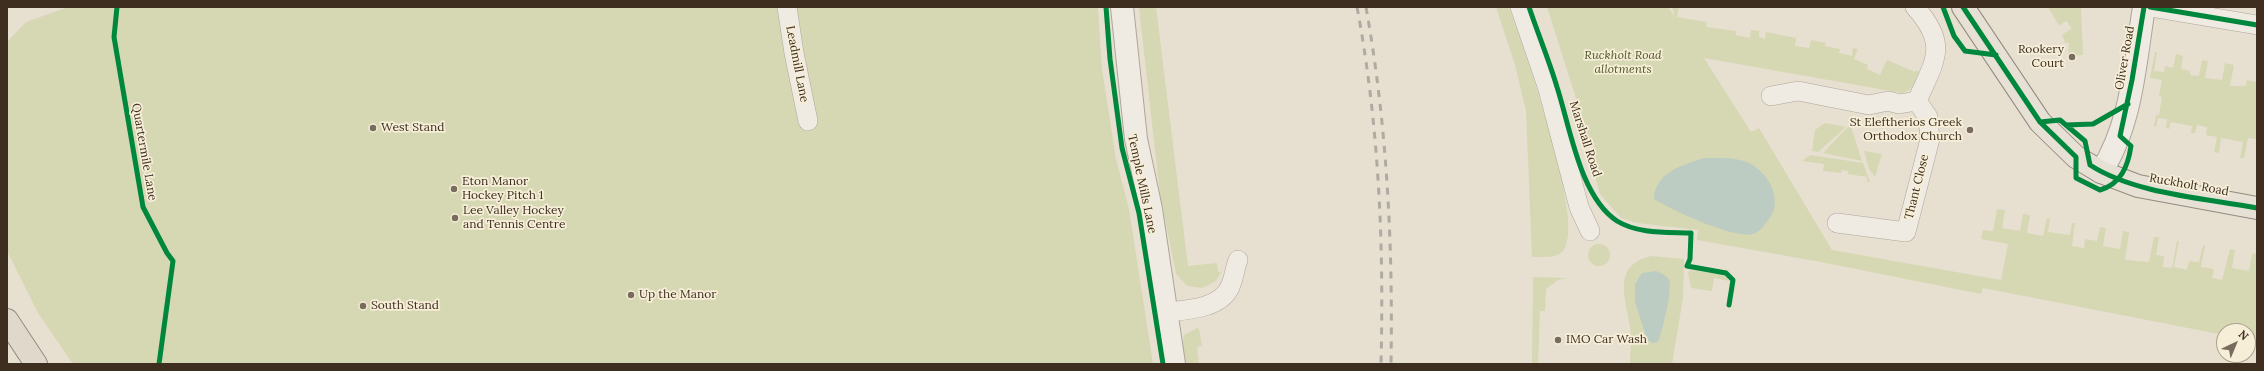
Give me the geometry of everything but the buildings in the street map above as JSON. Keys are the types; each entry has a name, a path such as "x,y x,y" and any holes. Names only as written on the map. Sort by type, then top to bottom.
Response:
{"highway":[{"path":"7,320 36,364"}],"main road":[{"name":"Ruckholt Road","path":"1963,7 2040,122 2076,157 2101,172 2138,186 2257,208"}],"street":[{"name":"Leadmill Lane","path":"787,7 794,53 808,121"},
{"name":"Temple Mills Lane","path":"1122,7 1136,139 1151,209 1174,364"},
{"name":"Marshall Road","path":"1520,7 1548,89 1579,207 1590,231"},
{"path":"1771,96 1798,91 1869,105 1888,101 1899,104 1917,101 1936,58 1937,43 1931,26 1915,7"},
{"name":"Oliver Road","path":"2101,172 2122,131 2144,7"},
{"path":"2150,7 2257,25"},
{"name":"Thant Close","path":"1838,223 1906,232 1930,139 1928,117 1917,101"},
{"path":"1166,312 1208,305 1216,301 1230,288 1238,260"}],"green space":[{"path":"68,7 1098,7 1102,69 1116,159 1129,209 1153,364 73,364 38,313 7,251 7,42 26,22"},
{"path":"1139,7 1156,7 1188,266 1217,263 1218,272 1221,272 1216,281 1202,288 1187,286 1176,274 1160,195"},
{"path":"1496,7 1509,7 1538,93 1559,167 1566,201 1568,229 1565,248 1563,252 1555,256 1532,257 1526,111 1515,65"},
{"name":"Ruckholt Road allotments","path":"1547,7 1668,7 1675,18 1672,7 1679,7 1677,17 1707,22 1706,27 1736,31 1736,35 1750,38 1751,30 1759,31 1759,37 1765,39 1766,32 1796,38 1795,46 1809,48 1811,40 1826,43 1825,46 1840,49 1839,53 1852,56 1853,48 1858,49 1854,59 1868,65 1867,69 1880,75 1887,60 1915,72 1916,70 1919,72 1911,88 1902,93 1704,58 1751,132 1759,128 1832,250 2001,280 2008,244 1981,239 1983,230 1993,231 1997,209 2005,210 2002,228 2020,231 2023,214 2030,215 2027,233 2043,236 2047,218 2050,218 2048,232 2070,235 2072,223 2075,223 2072,246 2084,248 2085,239 2097,241 2100,227 2106,228 2103,246 2120,249 2123,231 2129,232 2125,260 2149,262 2154,237 2159,237 2156,255 2164,256 2163,267 2172,268 2177,241 2179,241 2174,267 2187,270 2189,261 2199,262 2203,245 2205,245 2201,267 2214,269 2212,278 2222,280 2230,249 2235,250 2232,268 2249,271 2252,254 2257,253 2257,342 2256,323 2216,323 2216,333 1983,288 1981,294 1821,262 1697,240 1698,230 1637,223 1621,218 1600,194 1594,173 1599,171"},
{"path":"2048,7 2081,7 2083,55 2068,56 2069,43 2065,43 2062,35 2072,28 2066,21 2059,26"},
{"path":"2155,52 2157,52 2154,71 2164,72 2165,66 2173,68 2176,54 2183,56 2181,69 2190,71 2190,75 2199,76 2202,60 2208,61 2205,78 2222,80 2225,63 2234,65 2230,86 2246,86 2247,80 2257,82 2257,139 2248,138 2244,158 2240,158 2243,142 2221,138 2219,153 2214,152 2217,137 2206,135 2207,127 2197,125 2195,133 2191,133 2192,126 2171,122 2169,129 2166,128 2167,119 2158,118 2156,127 2154,126 2156,115 2159,115 2162,97 2159,96 2162,80 2150,78"},
{"path":"1825,123 1846,127 1818,152 1812,151 1815,130"},
{"path":"1848,127 1851,127 1862,161 1823,153"},
{"path":"1864,151 1882,154 1875,177 1869,169"},
{"path":"1810,155 1863,163 1870,182 1867,182 1867,177 1848,174 1848,171 1842,170 1841,173 1823,171 1824,164 1802,161"},
{"path":"1599,244 1607,247 1610,255 1607,263 1599,266 1591,263 1588,255 1591,247"},
{"path":"1651,256 1684,259 1683,298 1672,364 1630,364 1631,332 1624,294 1624,284 1630,267 1638,261"},
{"path":"1691,270 1726,275 1729,281 1714,278 1712,291 1691,288 1688,272"},
{"path":"1533,277 1567,278 1558,280 1546,289 1545,311 1540,311 1538,364 1532,364"},
{"path":"1197,328 1199,329 1202,346 1197,347 1199,364 1184,364 1182,345 1184,335"}],"shaded area":[{"path":"1704,158 1729,158 1744,161 1759,170 1766,177 1771,185 1775,202 1769,219 1758,232 1753,234 1744,234 1718,228 1674,210 1654,199 1659,182 1665,176 1679,167"},
{"path":"1656,271 1665,275 1669,280 1670,292 1660,337 1658,342 1652,343 1647,339 1635,302 1635,284 1642,273"}],"railway":[{"path":"1357,7 1375,140 1381,229 1381,364"},
{"path":"1366,7 1384,140 1390,229 1391,364"}],"cycle path":[{"name":"Quartermile Lane","path":"117,7 114,37 143,207 167,253 173,261 159,364"},
{"path":"1106,7 1110,59 1122,148 1139,213 1163,364"},
{"path":"1529,7 1554,77 1578,160 1585,179 1594,196 1604,210 1617,221 1625,225 1652,232 1691,233 1690,259 1687,266 1726,273 1733,280 1729,305"},
{"path":"1943,7 1954,36 1965,51 1996,55"},
{"path":"1963,7 2040,122 2076,157 2076,178 2100,190 2118,179 2125,167 2130,153 2131,146 2120,136 2132,80 2144,7"},
{"path":"2150,7 2257,25"},
{"path":"2066,125 2093,124 2128,104"},
{"path":"2040,122 2060,120 2085,141 2090,165 2108,175 2128,183 2170,194 2257,208"}],"place":[{"name":"Rookery Court","path":"2072,57"},
{"name":"West Stand","path":"373,128"},
{"name":"St Eleftherios Greek Orthodox Church","path":"1970,130"},
{"name":"Eton Manor Hockey Pitch 1","path":"454,189"},
{"name":"Lee Valley Hockey and Tennis Centre","path":"455,218"},
{"name":"Up the Manor","path":"631,295"},
{"name":"South Stand","path":"363,306"},
{"name":"IMO Car Wash","path":"1558,340"}]}
